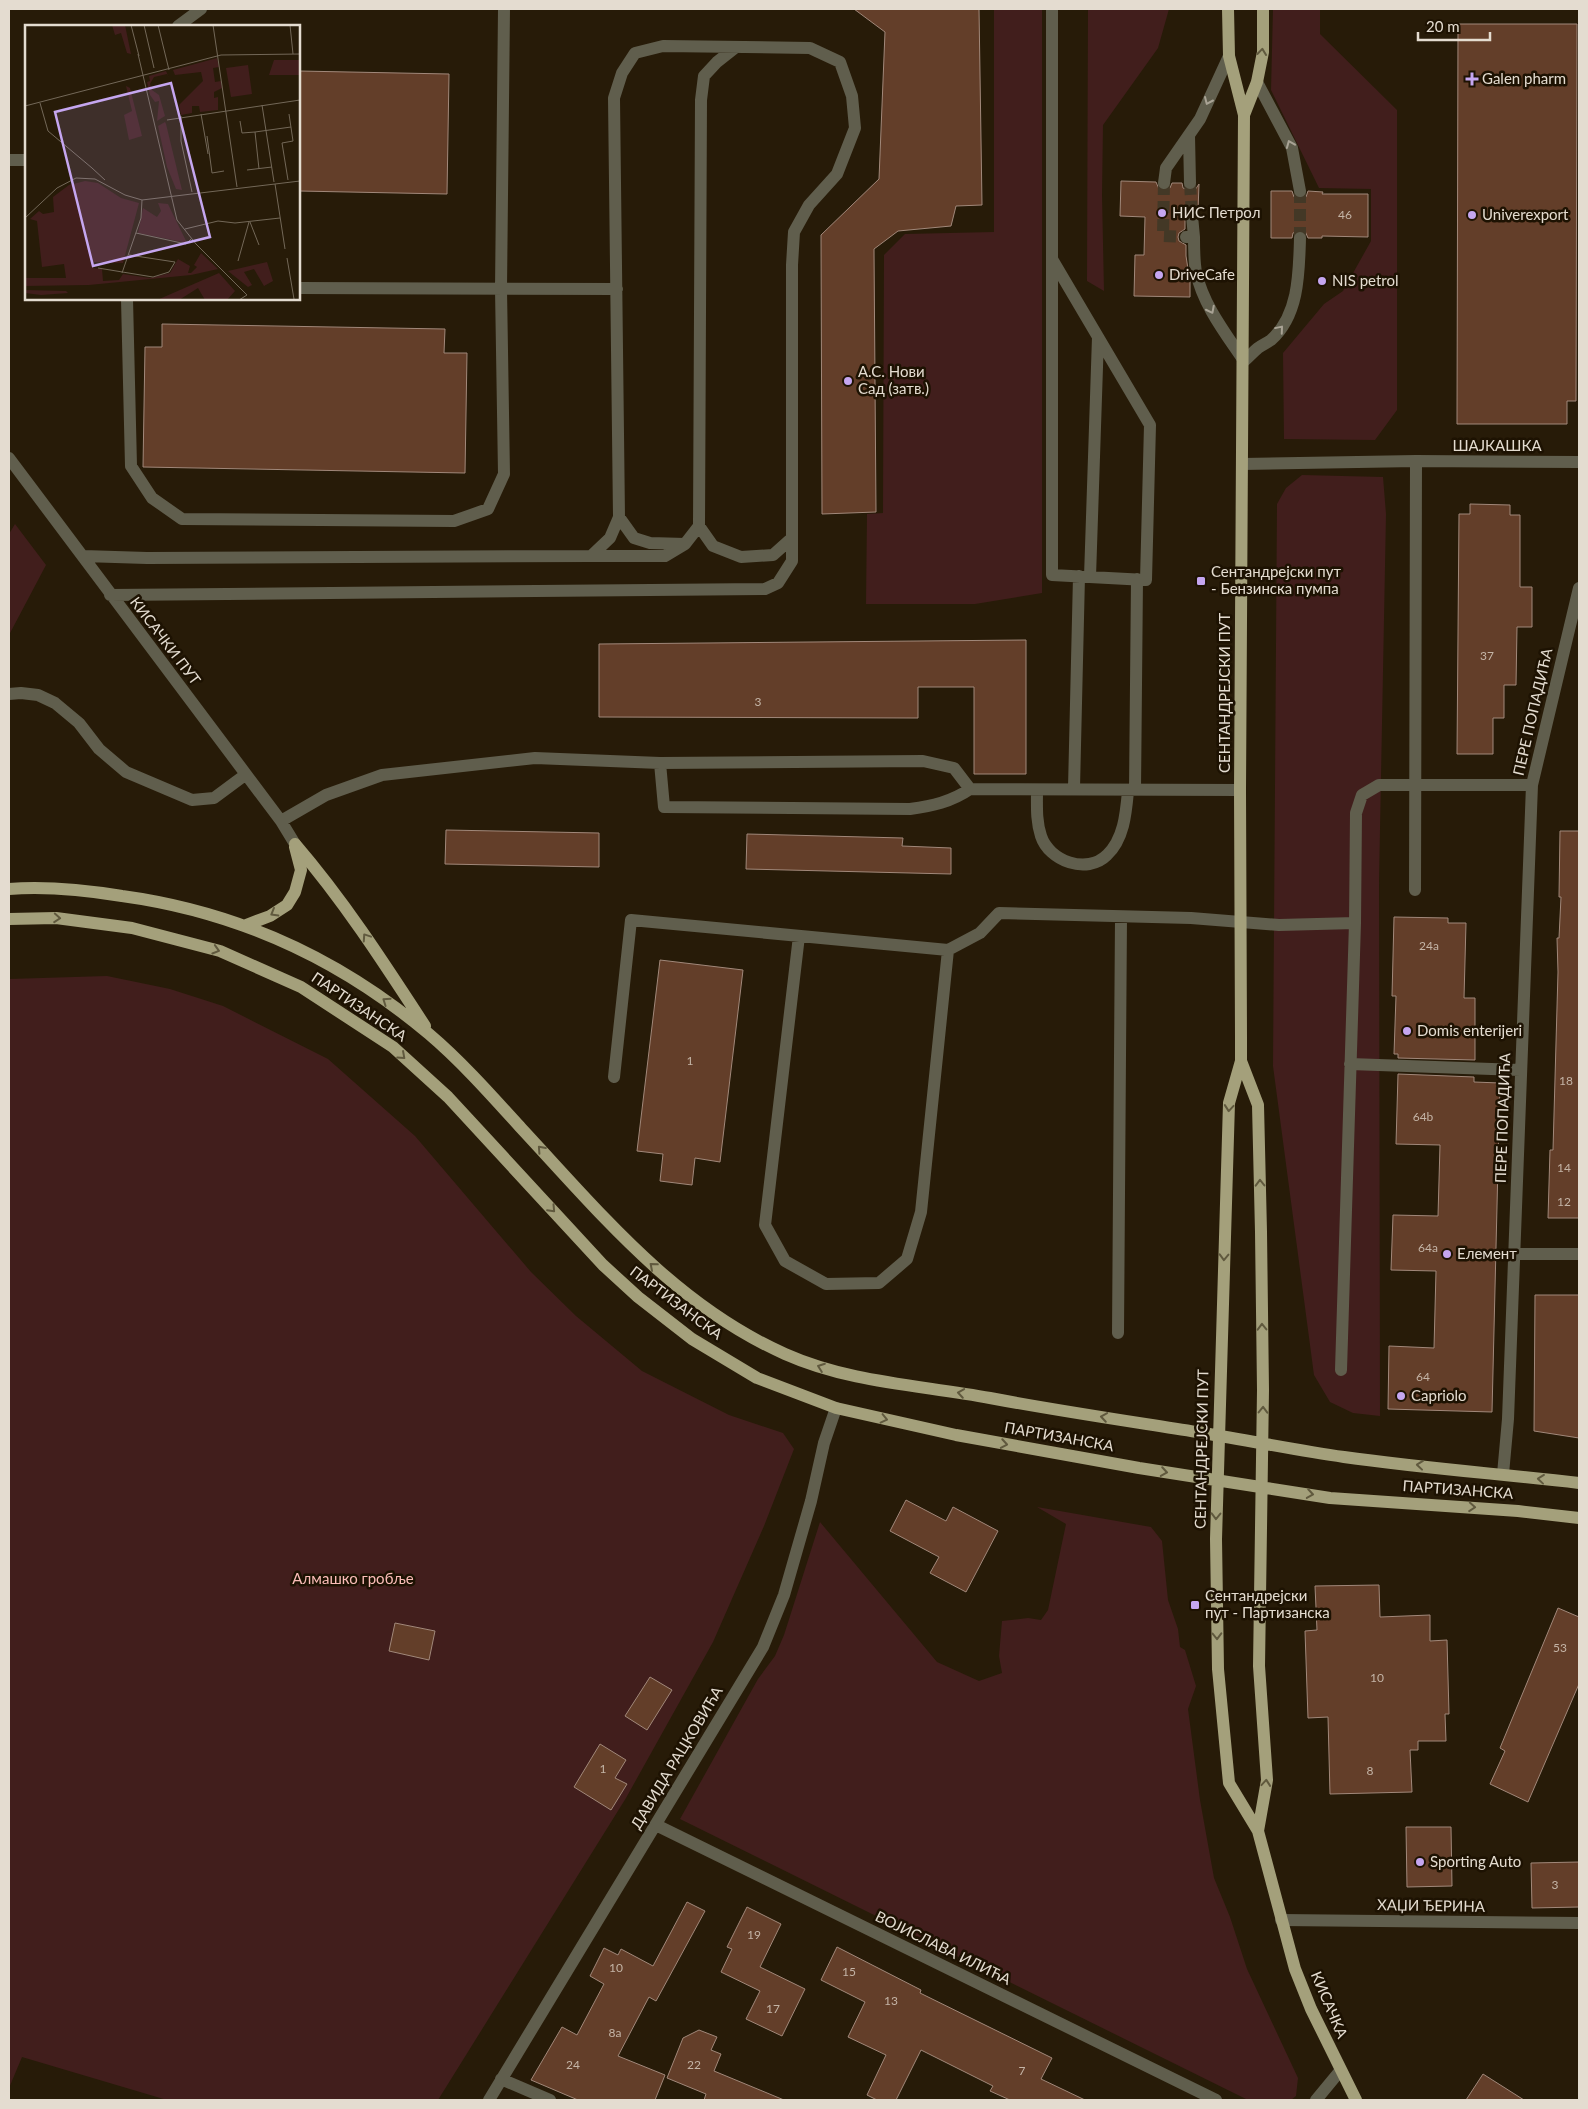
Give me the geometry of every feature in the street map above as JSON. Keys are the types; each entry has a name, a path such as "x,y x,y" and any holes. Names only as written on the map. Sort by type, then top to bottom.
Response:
{"main road":[{"name":"СЕНТАНДРЕЈСКИ ПУТ","path":"1228,9 1228,56 1244,115 1240,790 1241,1061 1229,1103 1217,1480 1218,1669 1229,1783 1258,1831 1281,1920"},
{"name":"СЕНТАНДРЕЈСКИ ПУТ","path":"1244,115 1257,82 1263,52 1263,9"},
{"path":"246,925 270,916 287,905 295,892 301,870 295,844"},
{"path":"295,844 320,873 356,922 432,1036"},
{"name":"ПАРТИЗАНСКА","path":"9,889 88,891 140,898 183,907 246,925 308,952 353,978 432,1036 476,1079 601,1216 636,1251 689,1297 736,1328 786,1354 835,1372 868,1380 962,1393 1344,1457 1579,1483"},
{"name":"ПАРТИЗАНСКА","path":"9,919 56,918 132,928 220,951 301,987 393,1047 434,1085 498,1151 603,1265 653,1309 692,1339 758,1378 836,1408 956,1435 1138,1468 1330,1498 1518,1511 1579,1518"},
{"name":"СЕНТАНДРЕЈСКИ ПУТ","path":"1241,1061 1258,1105 1263,1390 1259,1666 1267,1780 1258,1831"},
{"name":"КИСАЧКА","path":"1281,1920 1296,1969 1340,2071 1356,2100"}],"street":[{"path":"179,25 201,9"},
{"path":"127,300 131,466 152,498 182,519 454,521 488,509 504,474 501,289 504,9"},
{"path":"1052,9 1052,259 1052,575 1146,580 1150,425 1052,259"},
{"path":"110,594 765,589 778,583 792,561 792,265 794,232 809,205 837,174 856,128 852,96 840,62 810,48 663,46 636,53 622,73 614,98 619,517 610,538 591,556"},
{"path":"736,46 704,76 701,100 699,526 713,546 741,557 773,555 792,538"},
{"path":"1164,183 1166,168 1200,119 1228,56"},
{"path":"1257,82 1292,148 1300,191"},
{"path":"1189,136 1190,183"},
{"path":"9,160 25,160"},
{"path":"1192,216 1190,237 1200,287 1212,313 1244,361 1271,340 1288,320 1294,301 1299,269 1300,238"},
{"path":"300,288 617,288"},
{"path":"1074,788 1098,337"},
{"name":"КИСАЧКИ ПУТ","path":"9,458 281,821 295,844"},
{"path":"1415,890 1416,461"},
{"name":"ШАЈКАШКА","path":"1242,464 1416,461 1579,462"},
{"path":"619,517 634,538 650,543 685,544"},
{"path":"83,556 147,558 665,556 685,544 699,526"},
{"path":"1037,790 1036,814 1041,838 1054,854 1068,863 1087,865 1106,856 1120,835 1131,791 1137,579"},
{"name":"ПЕРЕ ПОПАДИЋА","path":"1503,1474 1508,1419 1515,1254 1520,1070 1532,785 1579,588"},
{"path":"9,694 38,695 54,703 79,724 98,749 126,772 192,800 214,798 245,775"},
{"path":"281,821 326,795 382,775 535,758 660,764 923,761 954,768 970,789"},
{"path":"660,764 664,808 910,809 936,805 958,797 970,789 1240,790"},
{"path":"1341,1370 1355,923 1356,813 1362,795 1378,785 1532,785"},
{"path":"614,1077 631,920 948,950 980,932 999,913 1121,918 1191,918 1279,925 1355,923"},
{"path":"1118,1333 1121,918"},
{"path":"799,936 765,1225 785,1262 826,1284 879,1283 907,1259 920,1212 948,950"},
{"path":"1350,1064 1520,1070"},
{"path":"1515,1254 1579,1254"},
{"name":"ДАВИДА РАЦКОВИЋА","path":"488,2100 763,1647 784,1595 811,1501 824,1443 836,1408"},
{"name":"ВОЈИСЛАВА ИЛИЋА","path":"656,1824 1216,2100"},
{"name":"ХАЏИ ЂЕРИНА","path":"1281,1920 1579,1923"},
{"path":"1316,2100 1340,2071"},
{"path":"501,2079 550,2100"}],"green space":[{"path":"994,9 1042,9 1042,593 975,604 866,604 867,514 883,513 884,255 905,234 994,232"},
{"path":"1088,9 1169,9 1158,48 1103,125 1104,291 1087,281"},
{"path":"1273,9 1320,9 1320,34 1397,110 1397,410 1375,440 1284,439 1283,353 1324,304 1343,291 1371,241 1371,189 1319,188 1271,90"},
{"path":"1302,475 1383,477 1386,514 1379,882 1380,1416 1353,1413 1330,1402 1314,1375 1273,1066 1277,504 1286,488"},
{"path":"15,524 46,565 9,635 9,534"},
{"name":"Алмашко гробље","path":"107,976 170,989 223,1006 328,1059 415,1136 531,1272 576,1316 642,1371 729,1415 783,1433 794,1449 764,1526 713,1642 626,1798 438,2100 167,2100 22,2057 9,2088 9,979"},
{"path":"1037,1507 1151,1527 1162,1541 1168,1600 1178,1629 1180,1647 1185,1650 1196,1686 1188,1709 1200,1800 1214,1878 1230,1917 1247,1969 1298,2078 1296,2096 1291,2100 1248,2100 680,1819 758,1679 775,1656 784,1635 820,1522 937,1662 979,1681 1002,1673 999,1656 1002,1621 1028,1618 1041,1620 1048,1610 1066,1524"}],"building":[{"name":"А.С. Нови Сад (затв.)","path":"854,9 979,9 982,205 956,206 951,226 898,231 874,249 876,512 822,514 821,235 879,179 885,32"},
{"path":"1458,24 1577,24 1576,401 1567,401 1567,424 1457,424"},
{"path":"300,71 449,74 447,194 300,191"},
{"path":"1121,181 1156,182 1159,189 1163,191 1170,188 1172,183 1182,183 1183,188 1190,191 1195,190 1199,184 1198,211 1191,208 1185,212 1185,229 1179,233 1178,237 1179,241 1186,245 1190,297 1134,296 1135,255 1144,255 1145,217 1120,216"},
{"path":"1271,191 1292,191 1294,197 1301,199 1306,197 1308,191 1323,192 1322,194 1368,194 1368,237 1322,236 1322,238 1308,238 1305,231 1300,230 1293,233 1292,238 1271,238"},
{"path":"162,324 445,329 444,353 467,353 465,473 143,467 145,347 162,347"},
{"path":"1470,504 1510,505 1510,515 1520,515 1520,587 1532,587 1532,627 1517,627 1516,685 1504,685 1504,718 1493,718 1493,754 1457,754 1459,514 1470,514"},
{"path":"1026,640 1026,774 974,774 974,687 918,687 918,718 599,717 599,644"},
{"path":"446,830 599,833 599,867 445,864"},
{"path":"1560,831 1579,831 1579,1218 1548,1218 1550,1150 1553,1150 1558,972 1557,938 1559,938 1561,897 1559,897"},
{"path":"747,834 903,838 902,846 951,848 951,874 746,869"},
{"path":"1394,917 1448,918 1448,923 1466,923 1464,998 1475,998 1475,1060 1398,1058 1398,1054 1394,1054 1396,996 1392,996"},
{"path":"660,960 743,970 720,1162 695,1158 692,1185 660,1181 663,1154 637,1151"},
{"path":"1398,1074 1474,1077 1474,1082 1500,1083 1492,1412 1388,1409 1389,1346 1434,1348 1436,1271 1391,1270 1393,1215 1438,1216 1440,1145 1396,1144"},
{"path":"1535,1295 1579,1295 1579,1438 1534,1431"},
{"path":"906,1500 946,1521 953,1507 998,1531 966,1592 930,1573 939,1557 890,1531"},
{"path":"1379,1585 1380,1617 1430,1615 1430,1641 1447,1640 1449,1714 1445,1714 1446,1741 1418,1741 1418,1750 1410,1750 1412,1792 1330,1794 1328,1717 1308,1718 1305,1631 1317,1630 1315,1586"},
{"path":"1558,1608 1579,1617 1579,1684 1528,1802 1490,1784 1505,1751 1500,1748"},
{"path":"395,1623 435,1631 429,1660 389,1651"},
{"path":"650,1677 672,1690 647,1730 625,1716"},
{"path":"600,1744 626,1760 615,1778 627,1784 611,1810 574,1787"},
{"path":"1406,1827 1451,1827 1452,1886 1407,1887"},
{"path":"1579,1862 1579,1907 1532,1908 1531,1863"},
{"path":"687,1902 705,1911 656,2001 649,1997 618,2056 665,2075 655,2100 578,2100 531,2080 562,2027 577,2035 604,1984 590,1976 604,1948 618,1955 621,1949 653,1966"},
{"path":"747,1907 781,1924 760,1967 805,1989 782,2036 746,2019 760,1991 721,1972 732,1949 727,1947"},
{"path":"837,1947 921,1990 920,1993 1052,2058 1041,2079 1085,2100 1010,2100 990,2091 993,2086 921,2050 896,2100 877,2100 867,2095 886,2055 848,2037 865,2002 821,1980"},
{"path":"699,2030 717,2037 711,2050 721,2054 714,2071 784,2100 704,2100 706,2094 667,2078 683,2038"},
{"path":"1483,2074 1524,2100 1466,2100"}],"tunnel":[{"path":"1164,183 1163,236 1186,237"},
{"path":"1190,183 1192,216"},
{"path":"1300,191 1300,238"}],"place":[{"name":"Galen pharm","path":"1472,79"},
{"name":"НИС Петрол","path":"1162,213"},
{"name":"Univerexport","path":"1472,215"},
{"name":"DriveCafe","path":"1159,275"},
{"name":"NIS petrol","path":"1322,281"},
{"name":"А.С. Нови Сад (затв.)","path":"848,381"},
{"name":"Сентандрејски пут - Бензинска пумпа","path":"1201,581"},
{"name":"Domis enterijeri","path":"1407,1031"},
{"name":"Елемент","path":"1447,1254"},
{"name":"Capriolo","path":"1401,1396"},
{"name":"Сентандрејски пут - Партизанска","path":"1195,1605"},
{"name":"Sporting Auto","path":"1420,1862"}]}
